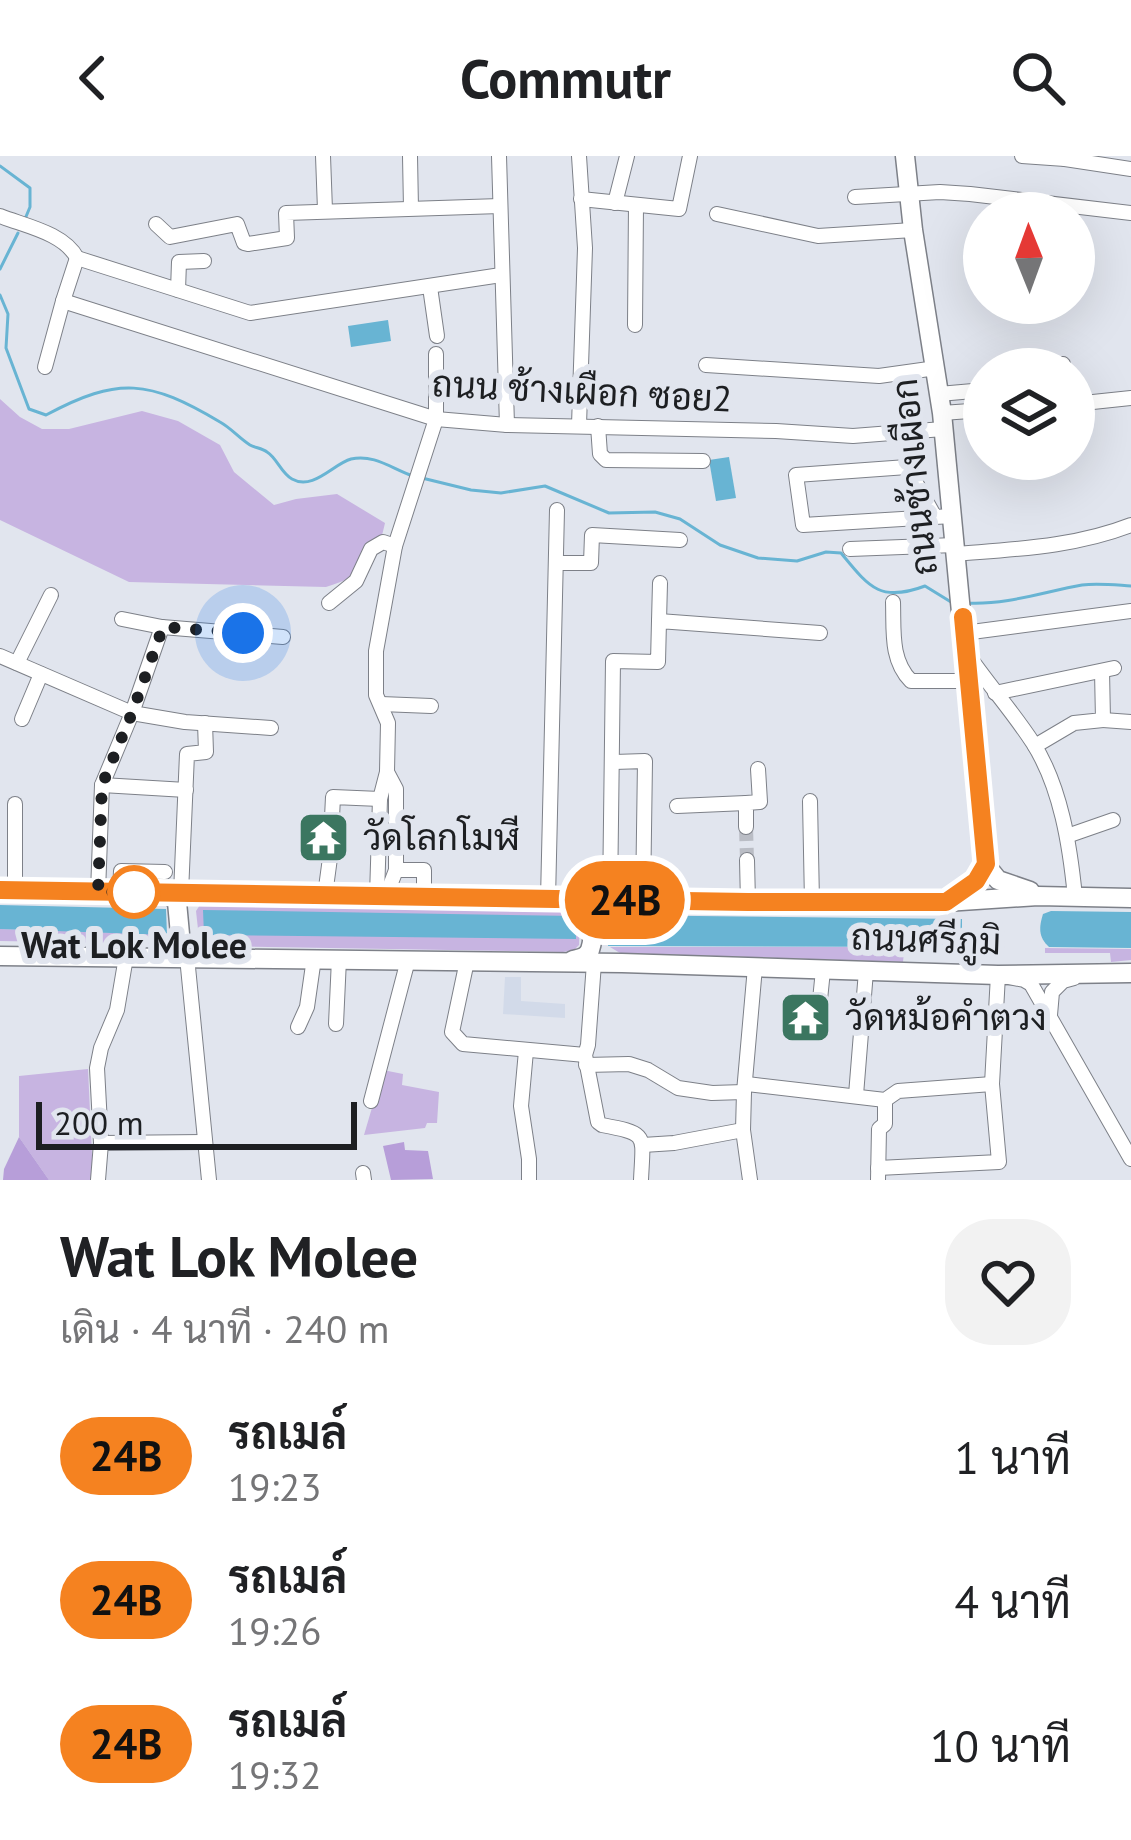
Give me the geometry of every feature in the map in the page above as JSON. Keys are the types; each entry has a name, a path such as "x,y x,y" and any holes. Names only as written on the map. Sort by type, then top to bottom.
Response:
{"main road":[{"name":"ถนนช้างเผือก","path":"905,156 936,368 944,516 956,549 986,864"},
{"path":"946,902 976,881 986,864 1006,885 1067,897"},
{"path":"7,890 156,892 182,903 210,893 548,899 601,905 1131,898"},
{"path":"0,956 147,958 185,948 182,903"},
{"path":"599,956 601,905"},
{"name":"ถนนศรีภูมิ","path":"185,948 218,956 564,962 599,956 823,970 1131,973"}],"street":[{"path":"323,156 325,210"},
{"path":"410,156 411,208"},
{"path":"499,156 507,424"},
{"path":"578,425 585,248 579,156"},
{"path":"615,203 627,156"},
{"path":"580,199 679,209 690,156"},
{"path":"1022,156 1065,157 1131,169"},
{"path":"855,197 970,194 1131,213"},
{"path":"156,224 170,237 236,224 248,244 287,238 286,213 500,206"},
{"path":"634,325 636,206"},
{"path":"717,214 818,236 913,230"},
{"path":"0,216 55,237 71,247 77,258 250,313 501,275"},
{"path":"45,367 77,258"},
{"path":"178,290 179,262 204,261"},
{"path":"430,287 437,336"},
{"name":"ถนน ช้างเผือก ซอย2","path":"63,301 436,419 854,436 941,412 963,411"},
{"path":"382,896 380,799 387,772 388,723 376,695 376,651 395,546 436,419 436,354"},
{"path":"706,365 879,376 936,368"},
{"path":"941,412 963,398"},
{"path":"1095,402 1131,398"},
{"path":"598,426 600,454 606,460 703,461"},
{"path":"908,467 944,516 803,525 796,475 908,467"},
{"path":"548,899 557,510"},
{"path":"850,549 1052,546 1131,525"},
{"path":"556,563 591,563 592,535 680,540"},
{"path":"329,603 356,581 375,545 395,546"},
{"path":"601,905 614,762 614,661 658,662 660,583"},
{"path":"52,595 5,659 132,713 271,728"},
{"path":"893,602 895,653 902,672 911,680 968,681"},
{"path":"1067,897 1067,836 1054,791 1035,746 994,693 964,634 1131,611"},
{"path":"122,619 283,637"},
{"path":"659,621 820,632"},
{"path":"98,892 102,785 163,627"},
{"path":"994,693 1108,670 1103,720"},
{"path":"22,718 41,674"},
{"path":"381,704 431,706"},
{"path":"1035,746 1074,723 1131,722"},
{"path":"182,903 187,754 206,752 205,723"},
{"path":"614,762 645,761 643,901"},
{"path":"677,806 760,802 758,769"},
{"path":"382,896 397,870 396,789 387,772"},
{"path":"102,785 186,790"},
{"path":"325,895 333,797 380,799"},
{"path":"809,801 812,902"},
{"path":"746,803 746,827"},
{"path":"7,890 14,804"},
{"path":"1067,836 1113,820"},
{"path":"747,860 748,902"},
{"path":"397,870 424,870 424,897"},
{"path":"120,892 121,871 165,872"},
{"path":"185,948 209,1180"},
{"path":"599,956 585,1060 598,1122 635,1131 643,1145 641,1180"},
{"path":"98,1180 100,1048 116,1010 126,957"},
{"path":"298,1027 307,1006 314,958"},
{"path":"336,1024 339,958"},
{"path":"370,1101 408,960"},
{"path":"467,961 452,1032 463,1044 629,1064 678,1088 712,1093 745,1088 886,1100 898,1091 992,1084"},
{"path":"750,1180 743,1130 755,967"},
{"path":"817,1030 823,970"},
{"path":"856,1095 866,970"},
{"path":"1050,1017 1052,992 1063,981 1084,974"},
{"path":"886,1100 885,1124 879,1129 878,1174 998,1162 992,1084 998,975 1024,980 1131,1157"},
{"path":"526,1051 521,1106 529,1180"},
{"path":"643,1145 743,1130"},
{"path":"101,1142 204,1142"}],"shaded area":[{"path":"0,399 42,429 69,429 142,411 178,421 220,445 234,472 274,505 337,494 385,523 378,549 361,572 326,587 129,582 0,520"},
{"path":"209,904 576,910 580,913 579,945 563,952 218,946 199,938 196,911"},
{"path":"0,929 164,934 163,944 0,941"},
{"path":"610,947 964,947 964,952 904,952 903,962 620,953"},
{"path":"1045,948 1131,949 1131,960 1111,962 1110,953 1045,953"},
{"path":"505,977 521,977 521,1001 565,1004 565,1018 503,1014"},
{"path":"88,1069 92,1155 99,1158 95,1180 49,1180 19,1137 19,1076"},
{"path":"383,1070 403,1074 402,1085 439,1092 437,1123 364,1135"},
{"path":"19,1137 49,1180 3,1180"},
{"path":"404,1142 405,1150 428,1151 433,1179 391,1180 383,1146"}],"water":[{"path":"388,320 391,341 351,347 348,326"},
{"path":"729,457 736,498 716,501 709,460"},
{"path":"0,905 166,909 167,935 0,929"},
{"path":"203,910 576,916 576,939 204,935"},
{"path":"1131,912 1131,948 1049,947 1040,928 1043,914"},
{"path":"609,915 962,919 962,947 608,946"}],"waterway":[{"path":"0,166 30,188 25,219"},
{"path":"0,269 18,233"},
{"path":"0,295 8,314 6,348 29,409 46,415 114,389 153,391 224,424 300,482 360,458 413,476"},
{"path":"422,478 501,493 545,486 609,513 655,512 680,519 720,545 758,558 797,561 826,552 841,553 877,589 897,593 925,586 951,602"},
{"path":"967,603 1011,600 1082,585 1131,586"}],"tunnel":[{"path":"746,827 747,860"}],"bus line":[{"name":"24B","path":"0,890 946,902 976,881 986,864 963,617"}],"place":[{"name":"วัดโลกโมฬี","path":"324,837"},
{"name":"Wat Lok Molee","path":"134,892"},
{"name":"วัดหม้อคำตวง","path":"806,1017"}],"route":[{"path":"134,892 98,892 101,793 163,627 243,633"}]}
